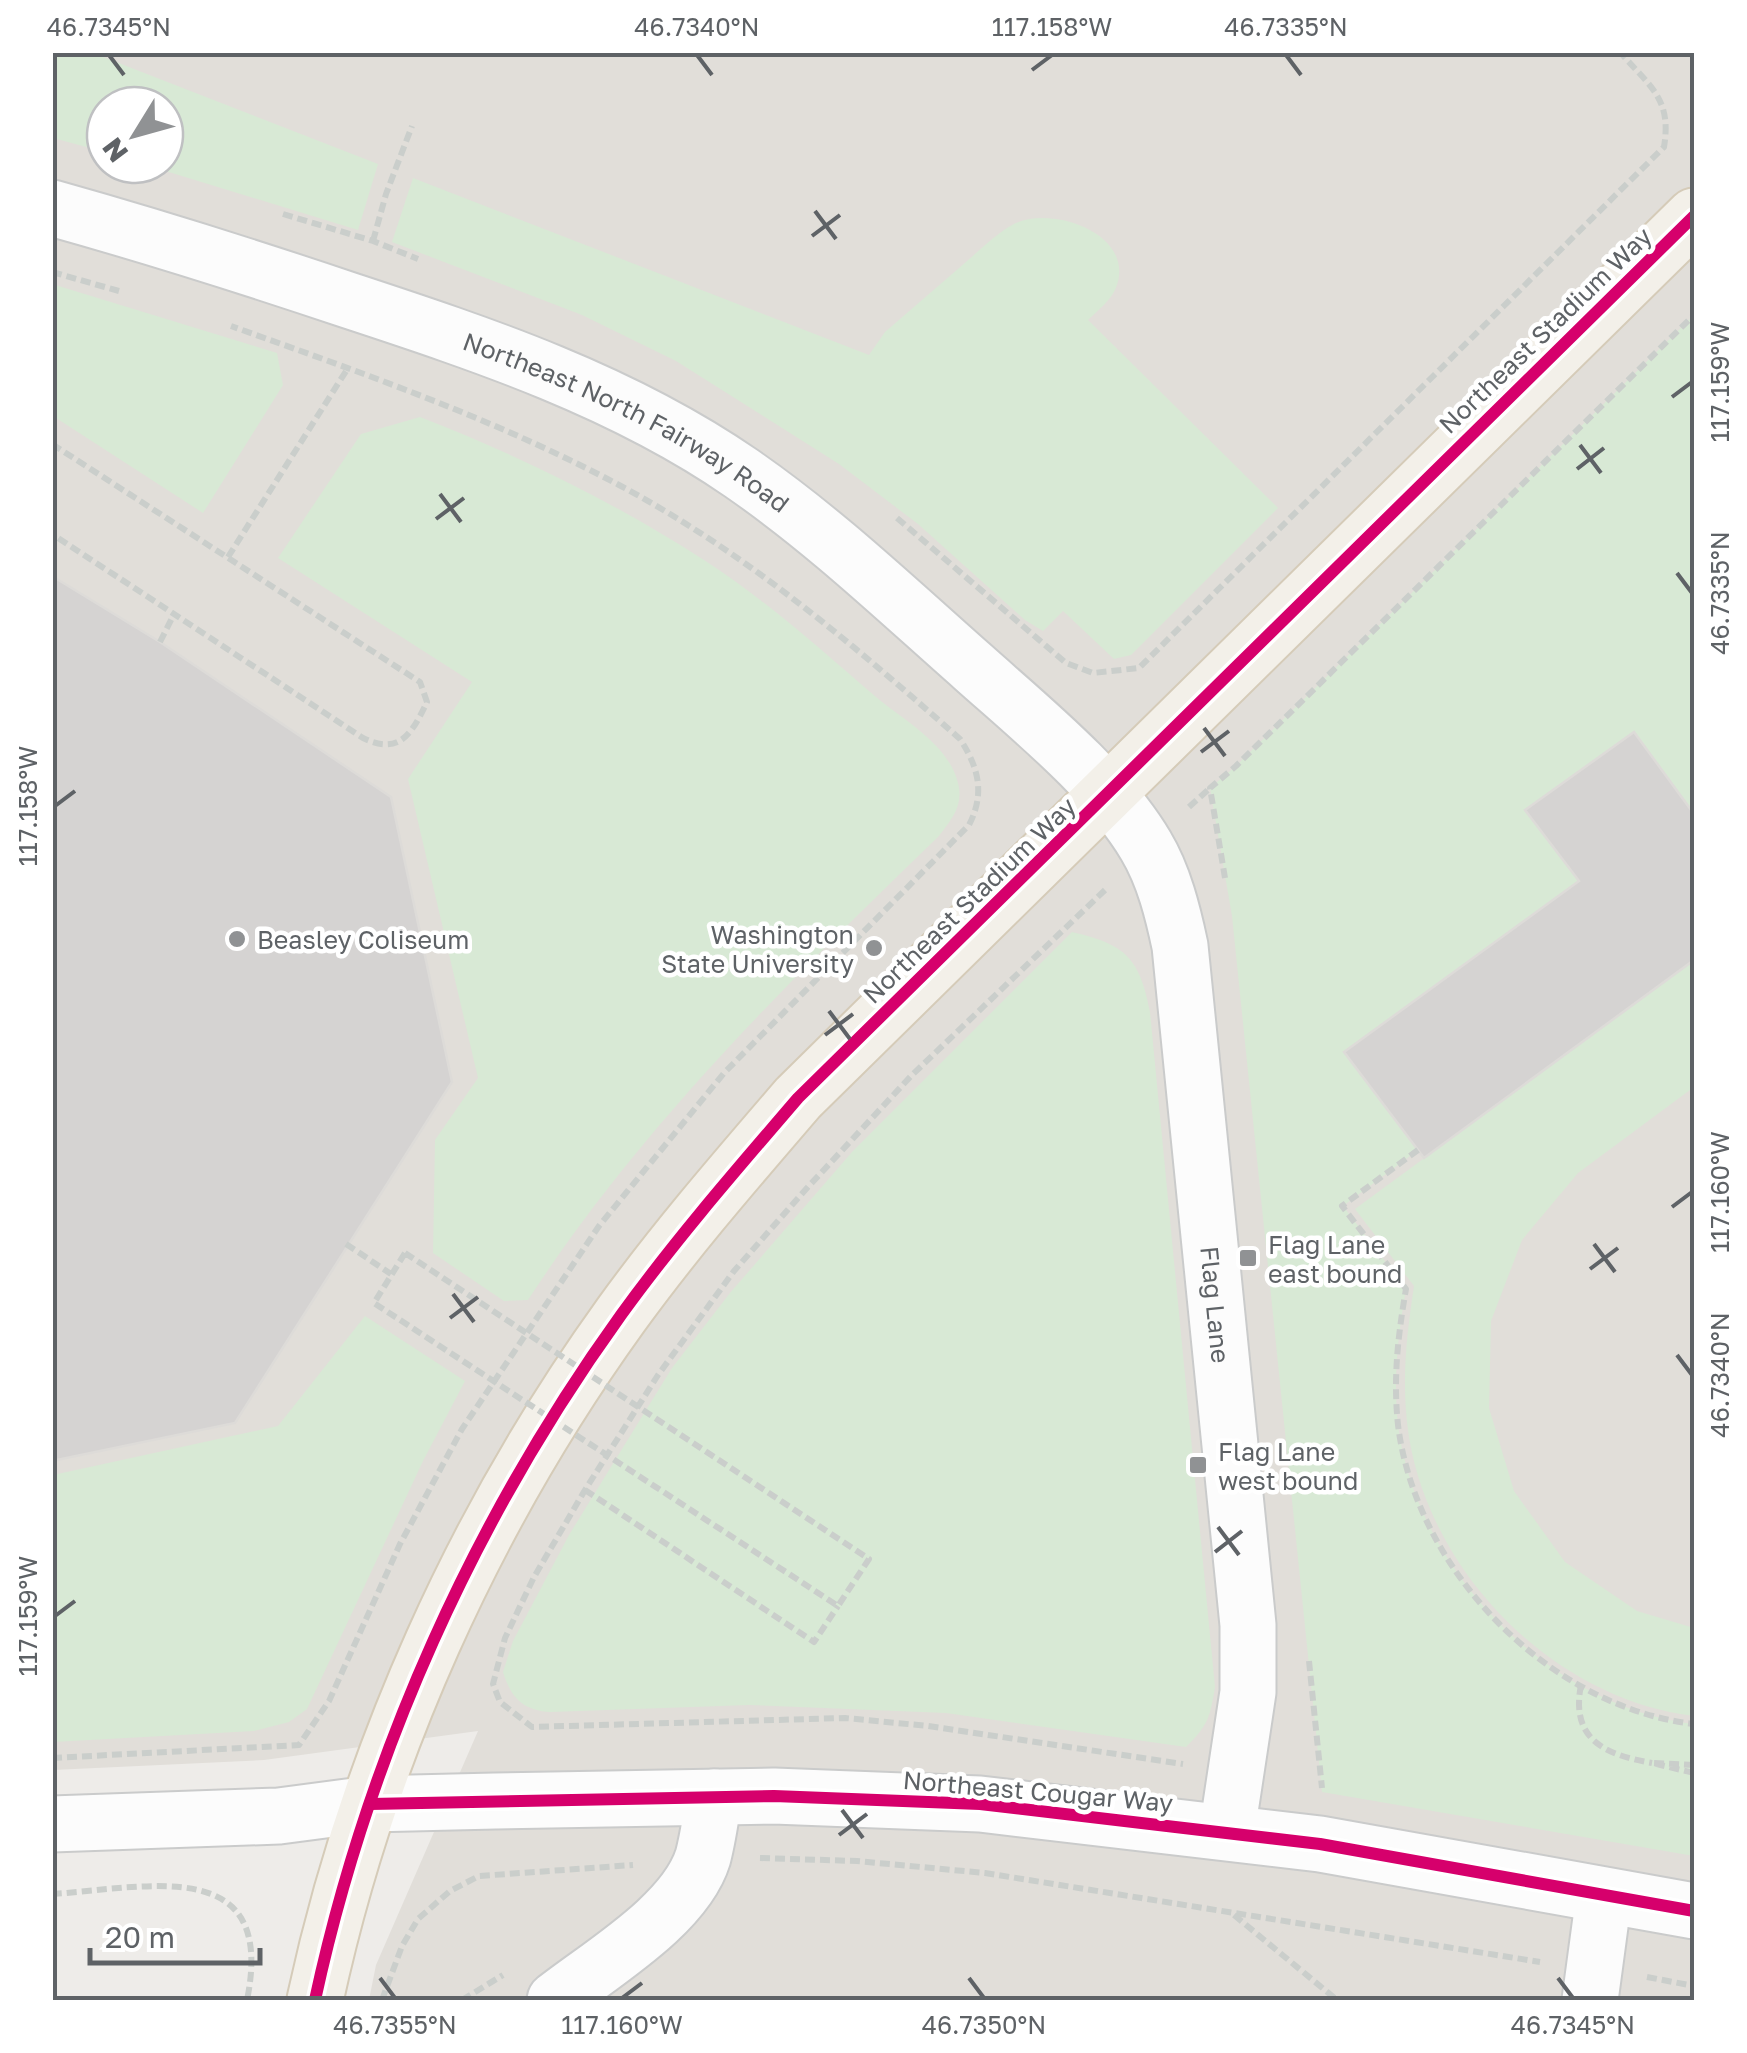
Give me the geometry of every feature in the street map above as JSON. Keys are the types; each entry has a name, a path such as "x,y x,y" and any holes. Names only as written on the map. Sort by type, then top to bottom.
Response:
{"main road":[{"name":"Northeast Stadium Way","path":"315,2000 330,1926 412,1684 480,1544 572,1386 677,1240 798,1098 1694,216"}],"street":[{"name":"Northeast North Fairway Road","path":"52,208 161,238 455,334 533,363 647,416 739,472 861,564 1043,729 1108,796"},
{"name":"Flag Lane","path":"1108,796 1147,846 1172,908 1180,946 1248,1625 1248,1692 1226,1831"},
{"name":"Northeast Cougar Way","path":"52,1824 279,1816 370,1804 774,1796 980,1804 1320,1844 1694,1911"},
{"path":"555,2000 680,1898 702,1860 714,1797"},
{"path":"1593,1985 1604,1896"}],"path":[{"path":"894,516 1066,663 1093,673 1139,668 1664,147 1668,122 1661,99 1620,52"},
{"path":"373,240 412,126"},
{"path":"281,214 373,240 426,262"},
{"path":"52,272 122,292"},
{"path":"1308,1656 1322,1792 1236,1772 928,1726 844,1718 532,1727 500,1702 493,1684 495,1665 534,1577 585,1490 658,1375 734,1272 794,1202 911,1076 1370,636 1694,315"},
{"path":"52,1758 299,1745 329,1701 400,1544 462,1429 599,1226 724,1074 970,826 978,806 978,774 972,756 960,740 820,618 708,538 620,485 520,436 222,323"},
{"path":"228,557 348,368"},
{"path":"52,444 420,682 427,702 412,732 400,742 376,744 52,534"},
{"path":"160,642 174,614"},
{"path":"1210,788 1226,880"},
{"path":"1418,1150 1342,1206 1406,1289 1395,1358 1398,1428 1417,1496 1446,1557 1491,1618 1546,1664 1608,1699 1674,1722 1694,1724"},
{"path":"346,1244 391,1274"},
{"path":"585,1490 814,1642 838,1606 868,1559 404,1253 374,1302 838,1606"},
{"path":"1581,1684 1580,1709 1591,1738 1612,1754 1694,1773"},
{"path":"1652,1763 1694,1765"},
{"path":"382,2000 402,1946 418,1919 450,1891 479,1876 702,1860 857,1861 985,1873 1232,1914 1593,1985 1694,1986"},
{"path":"52,1894 188,1885 213,1892 240,1914 248,1938 254,1960 247,2000"},
{"path":"1232,1914 1337,2000"}],"shaded area":[{"name":"Washington State University","path":"53,53 1694,53 1694,2000 369,2000 376,1965 478,1731 264,1760 53,1770"}],"green space":[{"path":"53,52 93,53 175,85 85,85 85,147 53,138"},
{"path":"185,89 378,164 358,230 185,177"},
{"path":"413,178 869,355 885,332 1014,224 1048,218 1086,228 1113,251 1119,267 1115,290 1088,320 1278,508 1131,655 1114,659 1063,611 1043,631 1025,620 918,524 839,464 676,361 582,315 392,242"},
{"path":"52,284 277,353 283,385 203,513 53,416"},
{"path":"1694,315 1694,814 1634,733 1526,810 1579,881 1345,1052 1418,1150 1343,1206 1406,1289 1397,1357 1398,1425 1410,1478 1431,1530 1461,1578 1498,1622 1541,1660 1589,1690 1640,1712 1694,1724 1694,1856 1322,1792 1232,916 1210,788"},
{"path":"420,417 530,464 601,500 727,575 936,745 953,769 959,791 955,812 938,837 720,1057 619,1174 528,1300 504,1301 433,1253 435,1140 478,1078 408,779 472,682 278,558 361,434"},
{"path":"1072,932 1105,942 1127,956 1141,978 1150,1012 1215,1687 1204,1727 1186,1747 946,1713 749,1705 550,1712 525,1705 514,1696 503,1672 513,1641 569,1535 672,1368 730,1293 852,1152"},
{"path":"1694,960 1694,1087 1578,1173 1522,1240 1491,1321 1489,1408 1514,1491 1565,1562 1637,1611 1694,1628 1694,1716 1641,1704 1591,1683 1544,1653 1502,1616 1466,1573 1438,1526 1418,1475 1407,1422 1406,1354 1414,1286 1355,1209"},
{"path":"365,1316 465,1381 423,1461 307,1709 289,1722 254,1731 53,1742 53,1475 278,1426"}],"building":[{"name":"Beasley Coliseum","path":"52,576 160,642 391,797 452,1082 235,1423 52,1461"},
{"path":"1634,732 1694,814 1694,960 1424,1158 1344,1052 1579,881 1525,810"}],"cycle path":[{"path":"315,2000 364,1818 433,1642 519,1474 568,1393 663,1259 798,1098 1694,216"},
{"path":"370,1804 774,1796 980,1804 1320,1844 1694,1911"}],"place":[{"name":"Beasley Coliseum","path":"237,939"},
{"name":"Washington State University","path":"874,948"},
{"name":"Flag Lane east bound","path":"1248,1258"},
{"name":"Flag Lane west bound","path":"1198,1465"}]}
